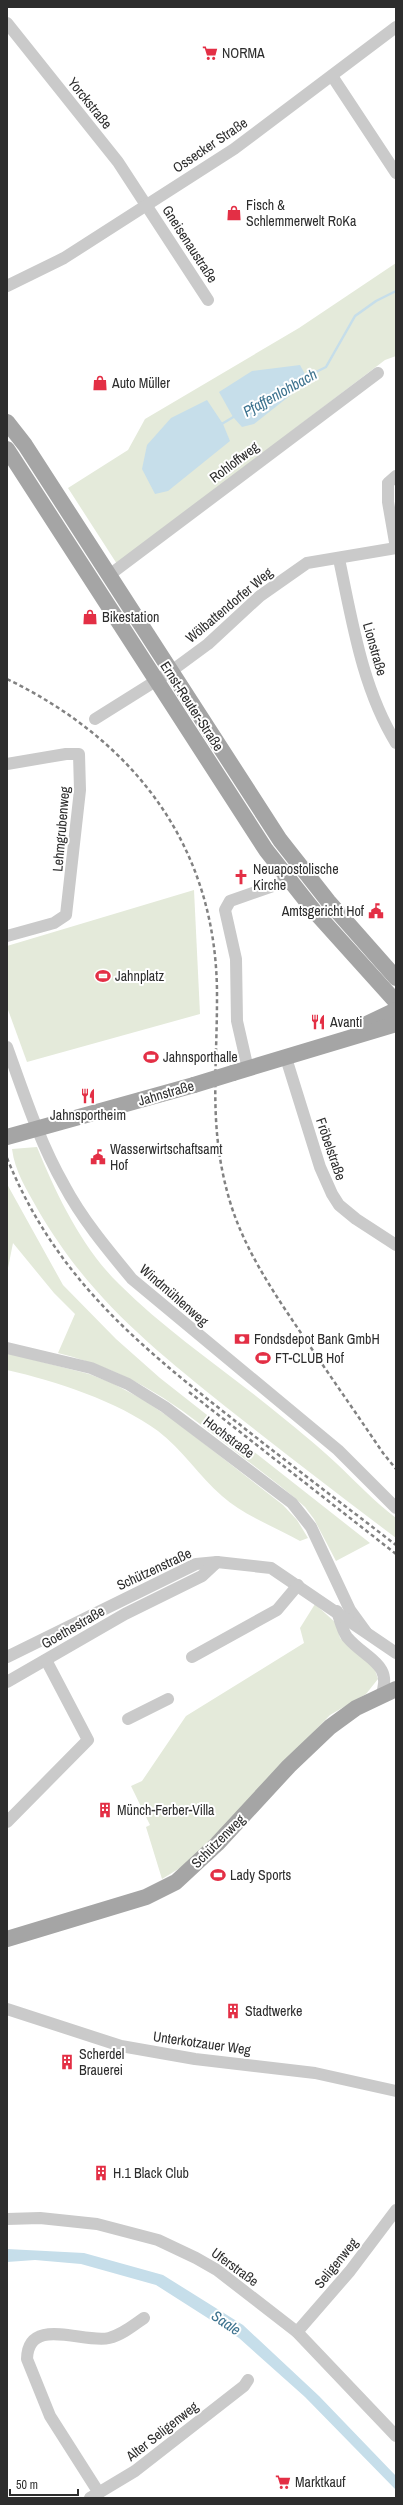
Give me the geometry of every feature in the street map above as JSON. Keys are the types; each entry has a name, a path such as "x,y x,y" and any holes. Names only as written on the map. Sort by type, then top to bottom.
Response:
{"main road":[{"name":"Ernst-Reuter-Straße","path":"7,422 280,840 328,901 396,978"},
{"name":"Ernst-Reuter-Straße","path":"7,449 244,818 290,880 396,1002"},
{"name":"Jahnstraße","path":"325,1044 396,1010"},
{"name":"Jahnstraße","path":"7,1138 194,1085 286,1058 325,1044 396,1024"},
{"name":"Schützenweg","path":"7,1939 141,1899 176,1882 217,1844 316,1740 352,1710 396,1689"}],"street":[{"name":"Yorckstraße","path":"7,22 111,153 147,205"},
{"name":"Ossecker Straße","path":"7,285 64,258 234,149 396,28"},
{"path":"332,76 396,173"},
{"name":"Gneisenaustraße","path":"147,205 208,300"},
{"name":"Rohloffweg","path":"108,576 378,372"},
{"path":"396,476 388,483 388,502 396,548"},
{"name":"Wölbattendorfer Weg","path":"95,720 157,682 208,644 260,596 306,563 396,548"},
{"name":"Lionstraße","path":"339,558 352,625 368,682 394,737"},
{"name":"Lehmgrubenweg","path":"7,764 66,754 79,754 80,790 66,914 54,923 7,936"},
{"path":"241,1071 237,1021 236,959 225,910 230,901 290,880"},
{"name":"Windmühlenweg","path":"7,1047 30,1131 64,1186 109,1252 132,1279 338,1450 396,1508"},
{"name":"Fröbelstraße","path":"286,1058 320,1167 332,1194 339,1205 356,1219 396,1246"},
{"name":"Hochstraße","path":"7,1348 91,1368 145,1393 292,1503 306,1518 350,1610 366,1632"},
{"name":"Schützenstraße","path":"7,1657 196,1564 217,1562 271,1568 298,1584 396,1653"},
{"name":"Goethestraße","path":"7,1682 125,1614 202,1576 217,1562"},
{"path":"192,1657 277,1610 298,1584"},
{"path":"337,1611 347,1637 383,1671 386,1680 381,1696"},
{"path":"7,1822 88,1740 46,1660"},
{"path":"128,1719 168,1699"},
{"name":"Unterkotzauer Weg","path":"7,2009 121,2046 195,2059 315,2073 396,2091"},
{"name":"Seligenweg","path":"297,2332 350,2271 396,2210"},
{"name":"Uferstraße","path":"7,2219 40,2218 97,2224 158,2240 196,2258 217,2270 297,2332 396,2436"},
{"path":"95,2496 50,2416 27,2359 28,2350 31,2343 43,2335 109,2338 144,2318"},
{"name":"Alter Seligenweg","path":"95,2496 135,2471 244,2386 248,2380"}],"green space":[{"path":"396,263 396,356 385,360 117,564 68,488 128,450 145,419 299,328"},
{"name":"Jahnplatz","path":"194,890 200,1014 27,1062 7,1007 7,946"},
{"path":"37,1147 71,1220 93,1254 106,1270 155,1317 304,1435 396,1518 396,1538 198,1385 146,1341 99,1294 57,1241 38,1210 19,1173 12,1149"},
{"path":"7,1184 63,1285 116,1339 160,1378 370,1543 336,1561 314,1519 305,1507 173,1404 132,1380 110,1370 58,1353 75,1314 54,1293 13,1243 7,1273"},
{"path":"7,1353 89,1374 112,1383 142,1399 175,1421 283,1505 297,1520 308,1538 300,1541 249,1515 230,1503 206,1480 167,1438 142,1420 86,1393 46,1380 7,1370"},
{"path":"315,1604 337,1624 340,1638 374,1667 378,1679 366,1694 330,1715 188,1863 162,1879 146,1827 150,1825 131,1786 142,1781 186,1716 304,1643 300,1628"}],"water":[{"path":"300,365 306,376 306,383 254,424 242,427 233,417 219,392 252,371"},
{"path":"207,400 223,424 230,441 168,491 155,494 142,469 147,445 171,418"},
{"name":"Saale","path":"7,2249 84,2253 163,2275 243,2325 319,2396 396,2476 396,2490 305,2397 239,2338 156,2285 81,2264 35,2260 7,2262"}],"waterway":[{"name":"Pfaffenlohbach","path":"304,378 326,367 355,316 376,301 396,291"},
{"name":"Pfaffenlohbach","path":"220,425 235,416"}],"railway":[{"path":"7,679 53,705 95,735 131,769 161,807 185,849 203,895 214,944 217,998 215,1077 216,1127 219,1152 231,1205 244,1239 271,1287 383,1453 396,1469"},
{"path":"7,1158 26,1199 48,1237 73,1271 129,1332 160,1360 270,1449 396,1545"},
{"path":"189,1392 396,1554"}],"place":[{"name":"NORMA","path":"210,53"},
{"name":"Fisch & Schlemmerwelt RoKa","path":"234,213"},
{"name":"Auto Müller","path":"100,383"},
{"name":"Bikestation","path":"90,617"},
{"name":"Neuapostolische Kirche","path":"241,877"},
{"name":"Amtsgericht Hof","path":"376,911"},
{"name":"Jahnplatz","path":"103,976"},
{"name":"Avanti","path":"318,1022"},
{"name":"Jahnsporthalle","path":"151,1057"},
{"name":"Jahnsportheim","path":"88,1096"},
{"name":"Wasserwirtschaftsamt Hof","path":"98,1157"},
{"name":"Fondsdepot Bank GmbH","path":"242,1339"},
{"name":"FT-CLUB Hof","path":"263,1358"},
{"name":"Münch-Ferber-Villa","path":"105,1810"},
{"name":"Lady Sports","path":"218,1875"},
{"name":"Stadtwerke","path":"233,2011"},
{"name":"Scherdel Brauerei","path":"67,2062"},
{"name":"H.1 Black Club","path":"101,2173"},
{"name":"Marktkauf","path":"283,2482"}]}
